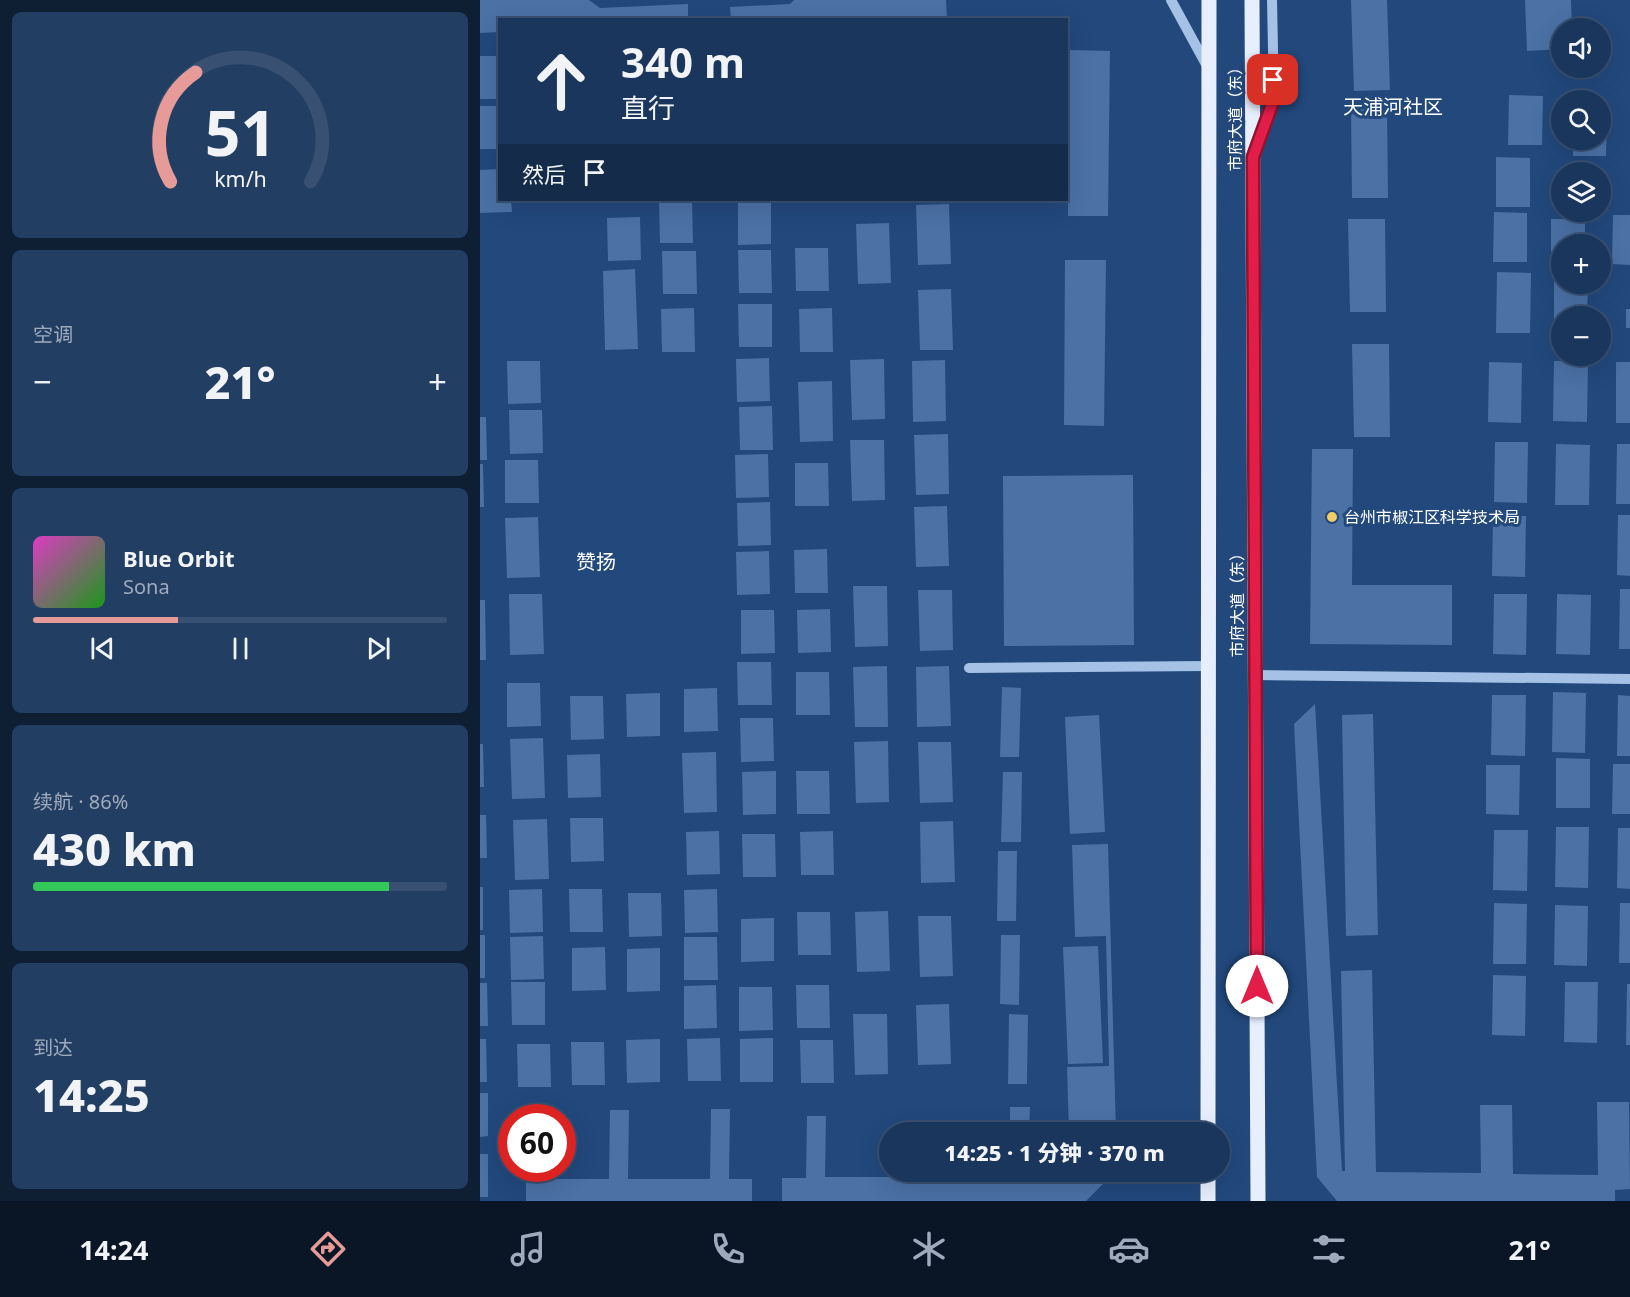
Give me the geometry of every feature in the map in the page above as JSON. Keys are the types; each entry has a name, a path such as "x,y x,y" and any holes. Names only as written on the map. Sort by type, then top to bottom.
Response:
{"main road":[{"name":"市府大道（东）","path":"1208,1122 1209,0"},
{"name":"市府大道（东）","path":"1252,0 1258,1201"},
{"path":"1208,1182 1208,1201"}],"street":[{"path":"1172,0 1209,69"},
{"path":"1253,157 1274,99 1272,0"},
{"path":"969,668 1209,666"},
{"path":"1255,675 1630,679"}],"building":[{"path":"480,0 589,0 600,8 688,4 688,18 498,18 498,32 480,33"},
{"path":"794,0 946,0 947,18 731,18 730,7 790,4"},
{"path":"1351,0 1387,0 1390,90 1354,91"},
{"path":"1525,0 1571,0 1572,18 1551,18 1551,50 1527,51"},
{"path":"1070,50 1110,51 1108,216 1068,216"},
{"path":"480,56 498,56 498,99 480,99"},
{"path":"1509,95 1543,96 1542,145 1508,145"},
{"path":"1351,105 1387,105 1388,198 1352,198"},
{"path":"480,106 498,106 498,149 480,149"},
{"path":"1573,150 1606,150 1606,156 1573,156"},
{"path":"1496,157 1530,158 1530,207 1496,207"},
{"path":"498,169 498,201 511,201 512,212 480,213 480,170"},
{"path":"607,201 640,201 640,203 607,203"},
{"path":"659,201 692,201 693,243 660,243"},
{"path":"771,201 771,244 738,245 738,202"},
{"path":"949,204 951,264 918,265 916,205"},
{"path":"1494,212 1527,213 1527,262 1493,262"},
{"path":"1613,215 1630,215 1630,265 1612,264"},
{"path":"640,217 641,260 608,261 607,218"},
{"path":"1348,219 1385,219 1386,312 1350,312"},
{"path":"1551,222 1585,222 1585,234 1551,234"},
{"path":"889,223 891,283 858,284 856,224"},
{"path":"795,248 828,248 829,291 796,291"},
{"path":"738,250 771,250 772,293 739,293"},
{"path":"662,251 696,251 697,294 663,294"},
{"path":"1065,260 1106,260 1104,426 1064,425"},
{"path":"635,269 638,349 605,350 603,271"},
{"path":"1497,272 1531,273 1530,333 1496,333"},
{"path":"951,289 953,350 920,350 918,290"},
{"path":"1554,294 1588,294 1587,306 1554,306"},
{"path":"738,304 772,304 772,347 739,347"},
{"path":"694,308 695,352 662,352 661,309"},
{"path":"832,308 833,352 800,352 799,309"},
{"path":"1626,309 1630,309 1630,328 1626,328"},
{"path":"1352,344 1389,344 1390,437 1354,437"},
{"path":"769,358 770,401 737,402 736,359"},
{"path":"884,359 885,419 852,420 850,360"},
{"path":"945,360 946,421 913,422 912,361"},
{"path":"507,361 540,361 541,403 508,404"},
{"path":"1489,362 1522,363 1521,423 1488,422"},
{"path":"1616,362 1630,362 1630,423 1616,423"},
{"path":"1554,366 1588,366 1587,422 1553,421"},
{"path":"832,381 833,441 800,442 798,382"},
{"path":"772,406 773,450 740,450 739,407"},
{"path":"509,410 542,410 543,453 510,454"},
{"path":"480,417 486,417 487,460 480,460"},
{"path":"948,434 949,494 916,495 914,435"},
{"path":"850,440 884,440 885,500 852,501"},
{"path":"1495,442 1528,442 1527,503 1494,502"},
{"path":"1556,444 1590,445 1589,505 1555,505"},
{"path":"1617,444 1630,444 1630,504 1616,504"},
{"name":"台州市椒江区科学技术局","path":"1312,449 1353,449 1352,585 1452,585 1452,645 1310,644"},
{"path":"768,454 769,497 736,498 735,455"},
{"path":"505,460 538,460 539,503 505,503"},
{"path":"795,463 828,463 829,506 795,506"},
{"path":"480,464 483,464 484,507 480,507"},
{"path":"1133,475 1134,645 1004,646 1003,476"},
{"path":"770,502 771,545 738,546 737,503"},
{"path":"947,506 949,566 916,567 914,507"},
{"path":"1618,515 1630,515 1630,576 1617,575"},
{"path":"1493,516 1526,516 1525,577 1492,576"},
{"path":"538,517 540,577 507,578 505,518"},
{"path":"827,549 828,593 795,593 794,550"},
{"path":"769,551 770,594 737,595 736,552"},
{"path":"853,586 887,586 888,646 855,647"},
{"path":"1620,589 1630,589 1630,649 1619,649"},
{"path":"918,590 952,590 953,650 920,651"},
{"path":"509,594 542,594 544,654 510,655"},
{"path":"1494,594 1527,594 1526,655 1493,654"},
{"path":"1557,594 1591,595 1590,655 1556,654"},
{"path":"480,600 485,600 486,660 480,660"},
{"path":"830,609 831,652 798,653 797,610"},
{"path":"741,610 774,610 775,653 741,654"},
{"path":"737,662 771,662 772,705 738,705"},
{"path":"887,666 888,727 855,727 853,667"},
{"path":"949,666 951,726 917,727 916,667"},
{"path":"796,672 829,672 830,715 796,715"},
{"path":"507,683 540,683 541,726 507,727"},
{"path":"1002,687 1021,688 1019,757 1000,757"},
{"path":"717,688 718,731 684,732 684,689"},
{"path":"1553,692 1586,693 1585,753 1552,752"},
{"path":"660,693 660,736 627,737 626,694"},
{"path":"1492,695 1526,695 1525,756 1491,755"},
{"path":"1618,695 1630,696 1630,756 1617,756"},
{"path":"570,696 603,696 604,739 571,740"},
{"path":"1315,704 1342,1171 1345,1171 1341,971 1372,970 1376,1172 1481,1173 1480,1105 1512,1105 1513,1174 1598,1175 1597,1102 1629,1102 1630,1189 1615,1190 1615,1201 1337,1201 1317,1177 1294,724"},
{"path":"1373,714 1378,935 1346,936 1342,715"},
{"path":"1099,715 1105,832 1070,834 1065,717"},
{"path":"740,718 773,718 774,761 741,762"},
{"path":"543,738 545,798 512,799 510,739"},
{"path":"888,741 889,802 856,803 854,742"},
{"path":"918,742 951,742 953,802 920,803"},
{"path":"480,744 483,744 484,787 480,787"},
{"path":"716,752 717,812 684,813 682,753"},
{"path":"600,754 601,797 568,798 567,755"},
{"path":"1556,758 1590,759 1590,808 1556,808"},
{"path":"1613,764 1630,764 1630,814 1612,814"},
{"path":"1486,765 1520,765 1519,815 1486,814"},
{"path":"776,771 776,814 743,815 742,772"},
{"path":"796,771 829,771 830,814 797,814"},
{"path":"1003,772 1022,772 1021,842 1001,842"},
{"path":"480,815 486,815 487,858 480,858"},
{"path":"570,818 603,818 604,861 571,862"},
{"path":"547,819 549,879 515,880 513,820"},
{"path":"953,821 955,882 921,883 920,822"},
{"path":"1556,827 1589,827 1588,888 1555,887"},
{"path":"1618,828 1630,828 1630,889 1617,888"},
{"path":"1494,830 1528,830 1527,891 1493,890"},
{"path":"719,831 720,874 687,875 686,832"},
{"path":"833,831 834,875 801,875 800,832"},
{"path":"742,834 775,834 776,877 743,877"},
{"path":"1108,844 1116,1122 1069,1122 1067,1067 1109,1066 1106,936 1075,937 1072,845"},
{"path":"998,851 1017,851 1016,921 997,921"},
{"path":"480,887 483,887 483,930 480,930"},
{"path":"542,889 543,932 510,933 509,890"},
{"path":"569,889 602,889 603,932 570,932"},
{"path":"717,889 718,932 685,933 684,890"},
{"path":"628,893 661,893 662,936 629,937"},
{"path":"1494,903 1527,904 1526,964 1493,964"},
{"path":"1620,903 1630,903 1630,963 1619,963"},
{"path":"1555,905 1588,906 1587,966 1554,965"},
{"path":"888,911 890,971 857,972 855,912"},
{"path":"797,912 830,912 831,955 798,955"},
{"path":"918,916 951,916 953,976 920,977"},
{"path":"774,918 774,961 741,962 741,919"},
{"path":"480,935 485,935 485,978 480,978"},
{"path":"1001,935 1020,935 1019,1005 1000,1004"},
{"path":"543,936 544,979 511,980 510,937"},
{"path":"684,937 717,937 718,980 684,980"},
{"path":"1098,946 1103,1063 1068,1064 1063,947"},
{"path":"605,947 606,990 572,991 572,948"},
{"path":"660,948 660,991 627,992 627,949"},
{"path":"1493,975 1526,976 1525,1036 1492,1035"},
{"path":"511,982 545,982 545,1025 512,1025"},
{"path":"1565,982 1598,982 1597,1043 1564,1042"},
{"path":"480,983 487,983 488,1026 480,1026"},
{"path":"1627,984 1630,984 1630,1045 1626,1045"},
{"path":"716,985 717,1028 684,1029 684,986"},
{"path":"796,985 829,985 830,1028 797,1028"},
{"path":"739,987 772,987 773,1030 739,1031"},
{"path":"949,1004 951,1064 918,1065 916,1005"},
{"path":"853,1014 887,1014 888,1074 855,1075"},
{"path":"1009,1014 1028,1015 1027,1084 1008,1084"},
{"path":"720,1038 721,1081 688,1081 687,1039"},
{"path":"773,1038 773,1082 740,1082 740,1039"},
{"path":"480,1039 486,1039 487,1082 480,1082"},
{"path":"660,1039 660,1082 627,1083 626,1040"},
{"path":"800,1040 833,1040 834,1083 801,1083"},
{"path":"571,1042 604,1042 605,1085 572,1085"},
{"path":"517,1044 550,1044 551,1087 518,1087"},
{"path":"480,1093 488,1093 488,1136 480,1137"},
{"path":"1010,1107 1030,1107 1029,1122 1010,1122"},
{"path":"711,1109 730,1109 729,1179 752,1179 752,1201 526,1201 526,1182 576,1182 576,1179 609,1179 610,1110 629,1110 628,1179 710,1179"},
{"path":"807,1116 826,1116 825,1177 879,1177 879,1182 1105,1182 1086,1201 782,1201 782,1178 806,1178"},
{"path":"480,1154 488,1154 488,1197 480,1197"}],"place":[{"name":"台州市椒江区科学技术局","path":"1332,517"}],"district":[{"name":"天浦河社区","path":"1393,107"},
{"name":"赞扬","path":"596,562"}],"route":[{"path":"1257,986 1253,157 1274,99 1273,80"}]}
